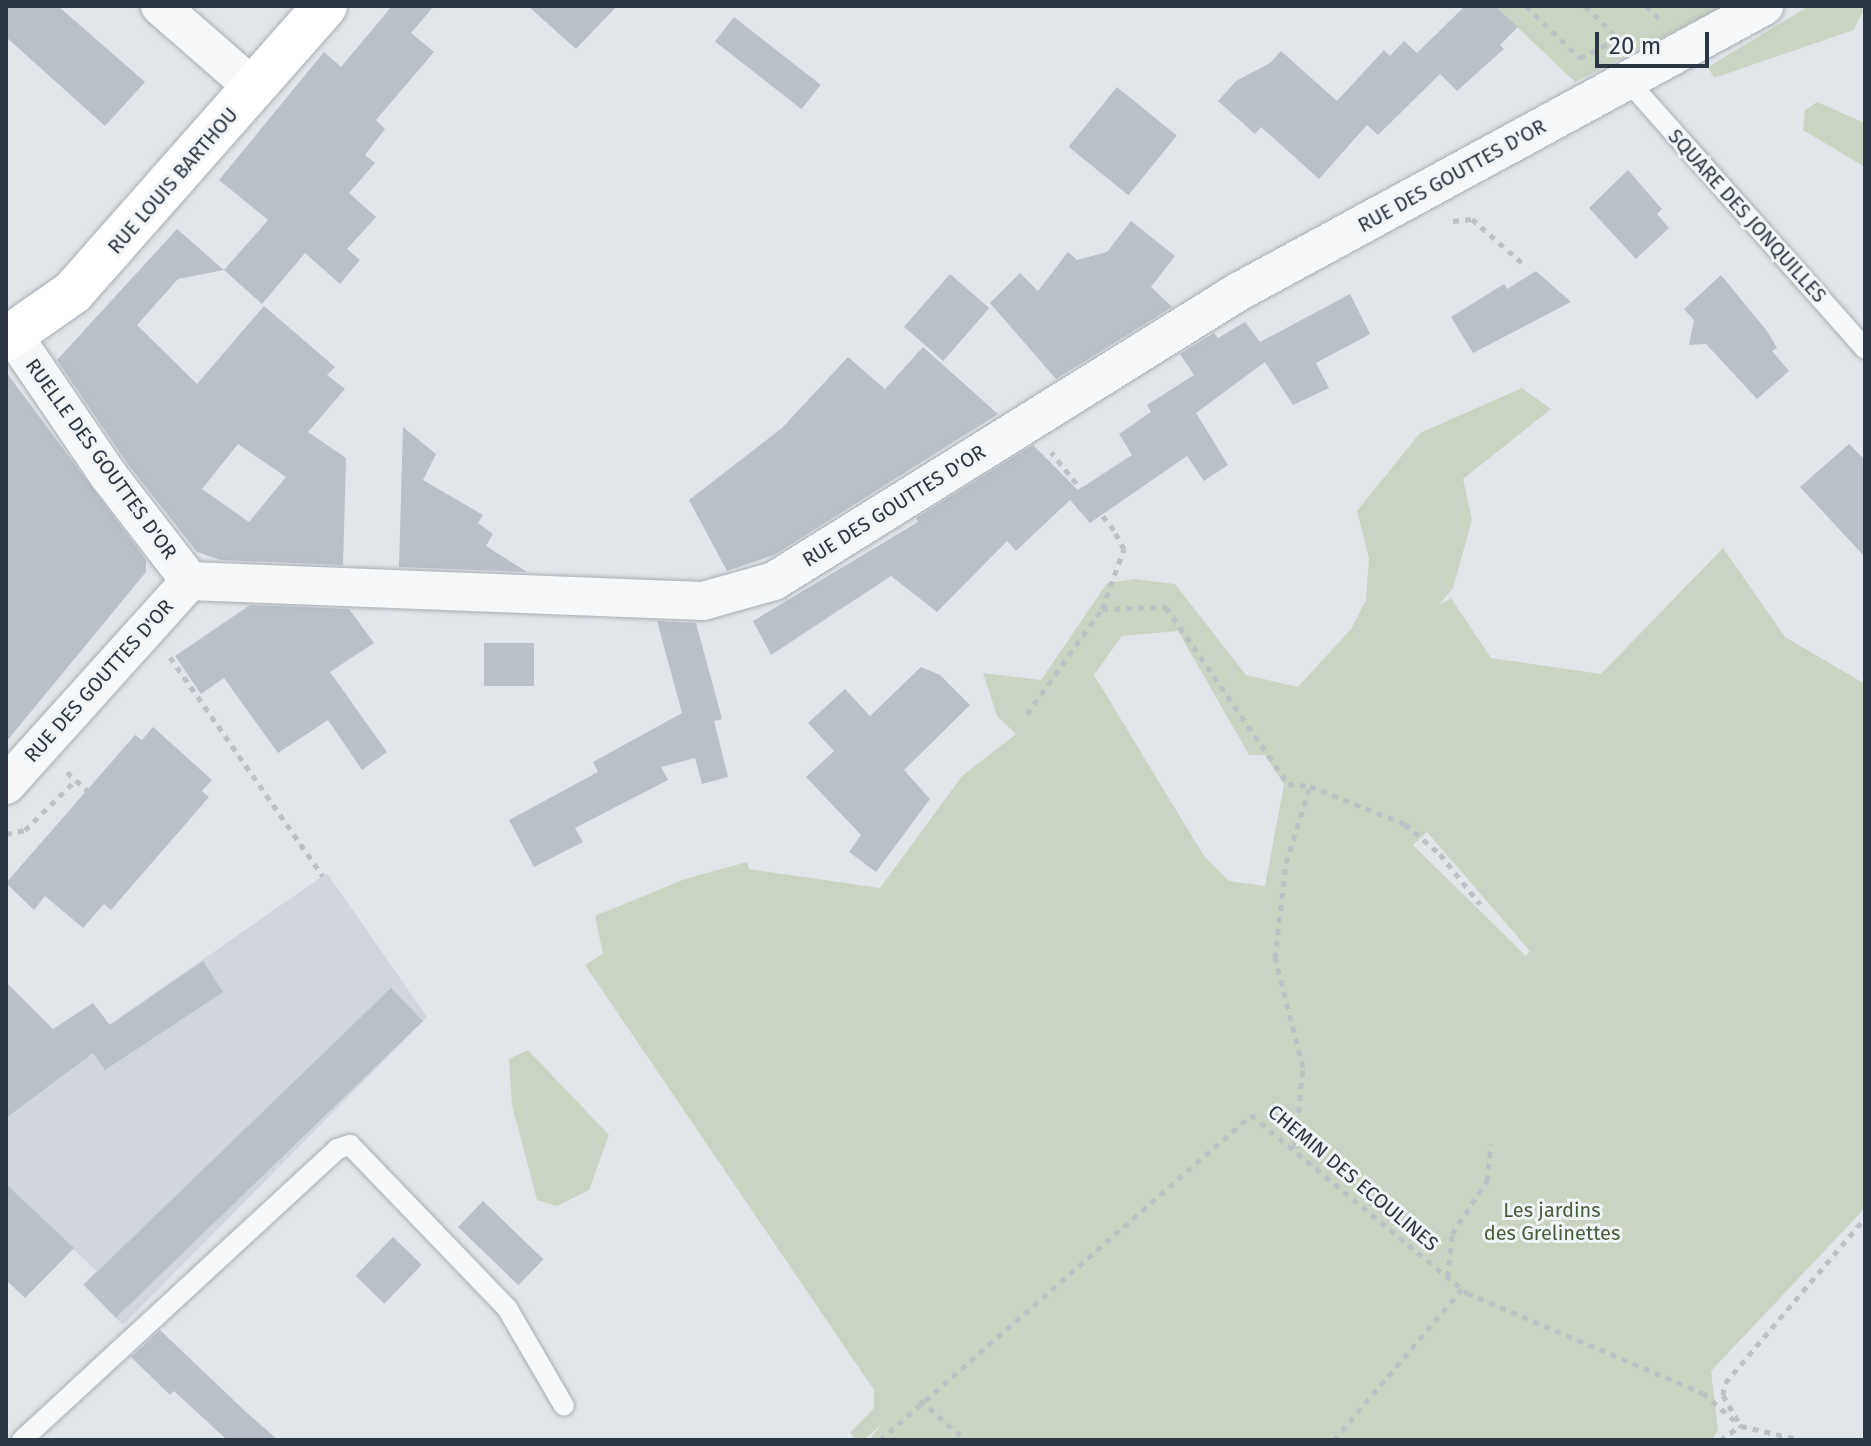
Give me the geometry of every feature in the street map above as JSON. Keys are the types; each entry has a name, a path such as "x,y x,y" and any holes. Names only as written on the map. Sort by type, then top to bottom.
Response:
{"main road":[{"name":"RUE LOUIS BARTHOU","path":"10,337 73,292 325,6"}],"street":[{"path":"160,6 255,89"},
{"name":"RUE DES GOUTTES D'OR","path":"6,785 149,622 190,581 703,601 774,581 1238,292 1630,83 1764,6"},
{"name":"RUELLE DES GOUTTES D'OR","path":"10,337 109,476 190,581"}],"lane":[{"name":"SQUARE DES JONQUILLES","path":"1630,83 1865,349"},
{"path":"22,1440 337,1149 350,1145 507,1308 564,1406"}],"path":[{"path":"1526,6 1580,58 1632,31"},
{"path":"1585,6 1618,38"},
{"path":"1645,25 1659,18 1646,6"},
{"path":"1438,223 1472,219 1522,263"},
{"path":"1027,424 1114,530 1124,549 1102,609 1027,714"},
{"path":"1102,609 1166,607 1288,784 1310,786 1405,824 1440,854 1480,904"},
{"path":"149,622 323,876"},
{"path":"6,834 25,830 74,779 87,790"},
{"path":"1295,1148 1303,1067 1275,958 1286,863 1310,786"},
{"name":"CHEMIN DES ECOULINES","path":"880,1440 920,1400 1251,1115 1295,1148 1462,1289 1703,1393 1741,1426 1802,1440"},
{"path":"1448,1278 1452,1234 1487,1181 1491,1144"},
{"path":"1720,1440 1741,1426 1723,1395 1725,1383 1865,1218"},
{"path":"1334,1440 1462,1289"},
{"path":"920,1400 966,1440"}],"shaded area":[{"path":"327,873 427,1017 123,1325 83,1285 96,1271 6,1184 6,1067 87,1040"}],"green space":[{"path":"1495,6 1724,6 1575,82"},
{"path":"1809,6 1861,6 1863,11 1854,30 1714,78 1708,67"},
{"path":"1817,102 1865,123 1865,167 1803,130 1805,110"},
{"name":"Les jardins des Grelinettes","path":"1522,388 1551,409 1463,479 1472,520 1453,588 1439,605 1451,598 1491,658 1601,674 1723,548 1785,637 1865,684 1865,1208 1711,1371 1718,1430 1712,1440 869,1440 882,1424 864,1440 855,1440 850,1433 874,1408 874,1390 585,965 603,954 595,916 685,879 747,862 749,869 880,888 962,776 1016,734 997,716 983,673 1041,680 1107,583 1135,579 1175,584 1246,675 1298,687 1351,629 1366,600 1369,558 1357,511 1420,433","holes":["1178,631 1249,755 1265,755 1284,784 1265,886 1229,881 1204,856 1094,675 1122,636","1427,832 1530,951 1526,956 1413,845"]},
{"path":"528,1050 609,1135 589,1190 557,1206 537,1200 512,1105 509,1059"}],"building":[{"path":"6,6 58,6 145,82 105,126 6,37"},
{"path":"392,6 434,6 411,33 434,52 376,120 385,129 365,155 375,163 349,193 376,217 347,249 360,260 340,284 305,253 262,304 224,270 268,220 219,180 324,52 341,67"},
{"path":"528,6 617,6 576,49"},
{"path":"1465,6 1495,6 1518,27 1500,45 1504,49 1457,91 1440,74 1378,135 1367,125 1319,179 1261,127 1255,134 1218,101 1236,81 1270,63 1281,51 1337,101 1384,50 1390,56 1404,41 1417,53"},
{"path":"734,17 821,85 802,109 715,41"},
{"path":"1117,87 1177,135 1128,195 1069,147"},
{"path":"1628,170 1662,209 1657,214 1669,228 1636,259 1589,208"},
{"path":"1131,221 1175,256 1151,287 1172,307 1056,379 990,303 1020,273 1038,291 1068,252 1077,260 1107,252"},
{"path":"177,229 224,270 178,279 137,325 197,384 264,306 335,367 327,375 345,389 308,432 346,458 343,565 221,560 197,552 127,463 57,360","holes":["238,444 286,477 249,522 202,489"]},
{"path":"1536,271 1571,302 1473,353 1451,317 1504,284 1507,289"},
{"path":"950,274 989,308 943,361 904,327"},
{"path":"1721,275 1767,331 1777,348 1772,351 1789,371 1757,399 1706,344 1689,345 1694,320 1684,309"},
{"path":"1350,294 1370,334 1316,363 1329,388 1293,405 1265,362 1196,413 1228,465 1204,481 1187,456 1090,523 1070,500 1016,551 1007,541 937,612 891,576 771,655 753,621 918,522 916,518 1033,445 1078,490 1132,455 1119,434 1151,412 1147,405 1194,375 1180,354 1214,333 1218,338 1245,322 1260,342"},
{"path":"923,347 998,414 774,555 727,571 689,500 782,428 848,357 885,389"},
{"path":"6,372 146,560 146,572 6,742"},
{"path":"403,427 436,454 423,480 483,515 478,523 493,534 486,546 527,572 399,567"},
{"path":"1849,444 1865,460 1865,557 1800,487"},
{"path":"250,605 349,609 374,643 330,672 387,752 362,770 328,720 278,753 224,678 201,694 175,656"},
{"path":"657,621 696,623 722,719 714,721 728,777 702,784 695,758 661,767 668,780 575,828 583,842 534,867 509,820 598,772 593,762 682,713"},
{"path":"484,643 534,643 534,686 484,686"},
{"path":"921,667 940,675 970,705 904,770 930,799 876,872 849,852 861,835 806,777 834,751 808,723 845,689 870,716"},
{"path":"153,727 212,780 202,791 209,797 111,910 104,904 83,928 45,896 34,910 6,883 135,735 142,740"},
{"path":"203,961 223,992 105,1070 93,1053 6,1118 6,982 53,1029 93,1003 110,1025"},
{"path":"391,988 423,1021 116,1318 84,1285"},
{"path":"6,1184 74,1248 25,1298 6,1280"},
{"path":"483,1201 543,1259 518,1285 458,1227"},
{"path":"393,1237 422,1265 384,1304 355,1276"},
{"path":"160,1330 278,1440 227,1440 174,1391 170,1395 131,1357"}]}
